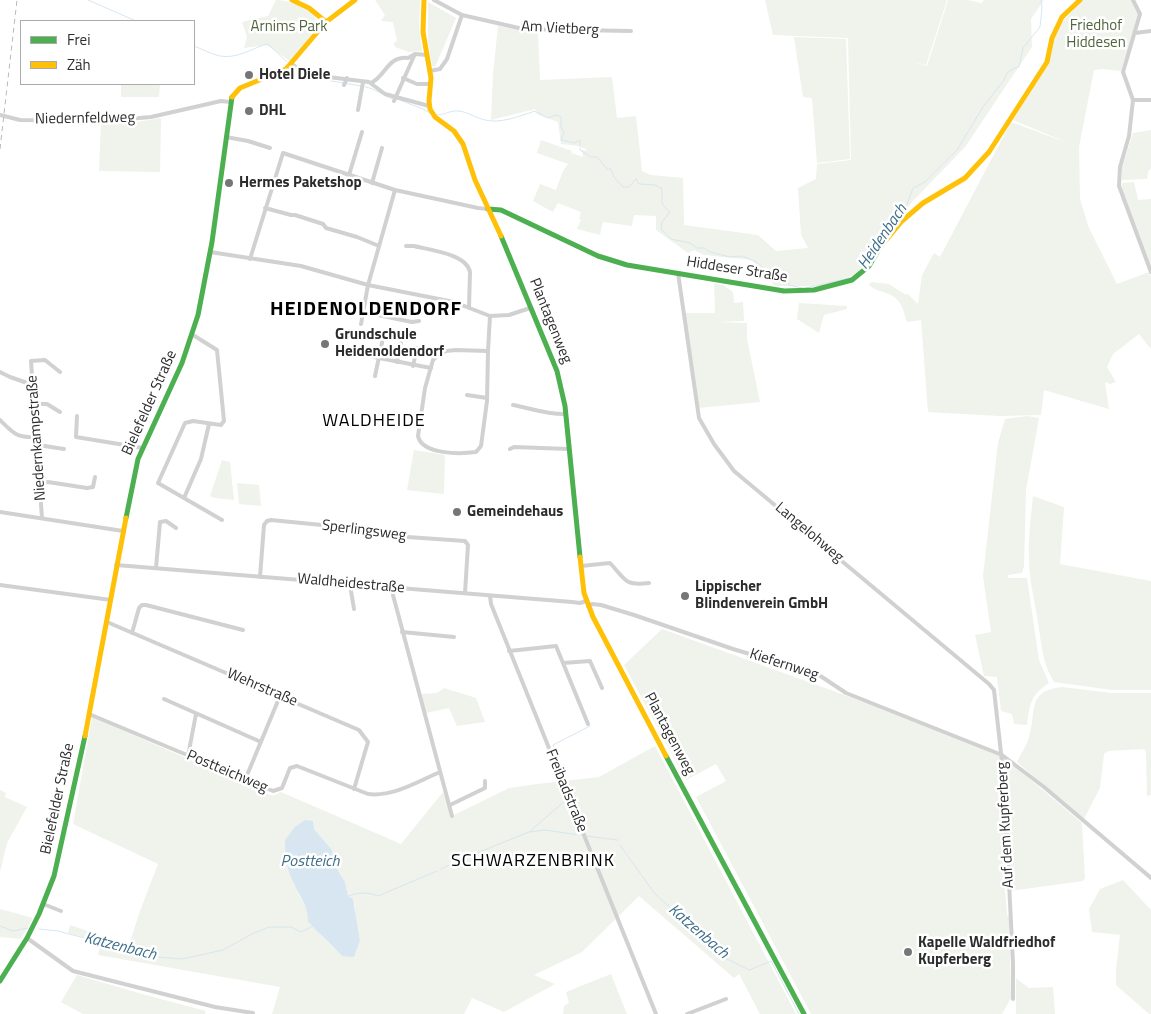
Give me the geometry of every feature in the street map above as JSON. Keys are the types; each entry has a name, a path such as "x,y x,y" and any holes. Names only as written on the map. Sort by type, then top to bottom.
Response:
{"main road":[{"path":"292,0 309,8 326,22"},
{"path":"230,102 232,96 240,88 274,74 292,64 326,22 355,0"},
{"path":"424,0 423,32 430,71 432,112 452,128 461,140 475,180 488,208"},
{"name":"Hiddeser Straße","path":"488,208 501,210 606,260 770,289 793,291 825,288 852,280 868,266 884,241 902,222 923,203 965,178 989,152 1048,62 1052,38 1062,17 1080,0"},
{"name":"Bielefelder Straße","path":"0,981 27,938 44,904 54,876 89,714 134,472 193,335 201,303 210,252 230,102"},
{"name":"Plantagenweg","path":"488,208 504,241 557,371 564,397 581,566 587,603 804,1014"}],"street":[{"name":"Am Vietberg","path":"434,0 462,15 522,29 631,31"},
{"path":"1133,0 1140,14 1123,72 1133,100 1129,136 1120,168 1120,186 1151,272"},
{"path":"430,71 440,69 447,59 462,15"},
{"path":"1135,33 1151,32"},
{"path":"394,102 415,54"},
{"path":"292,64 301,72 323,79 363,85 378,79 389,64 415,54 427,55"},
{"path":"403,78 417,84 431,84"},
{"path":"371,83 385,94 432,112"},
{"path":"358,110 363,85"},
{"path":"1133,100 1151,100"},
{"name":"Niedernfeldweg","path":"0,116 20,120 105,121 151,117 221,101 230,102"},
{"path":"349,175 362,132"},
{"path":"226,137 270,148"},
{"path":"372,183 382,148"},
{"path":"250,259 284,153 395,190 478,208 488,208"},
{"path":"361,324 368,285 395,190"},
{"path":"265,208 323,224 326,228 379,246"},
{"path":"406,246 414,246 463,259 469,266 470,272 469,308"},
{"path":"210,252 301,266 368,285 454,302 490,316 509,315 530,308"},
{"name":"Langelohweg","path":"678,273 699,418 714,444 734,470 989,684 994,690 997,705 1002,755"},
{"path":"363,312 412,322 419,321"},
{"path":"488,351 446,351 433,360 425,388 418,436 424,447 447,452 476,452 481,446 487,398 490,316"},
{"path":"193,335 218,352 224,421 221,425 193,420 185,422 158,483 222,520"},
{"path":"375,376 383,338"},
{"path":"397,362 401,343"},
{"path":"413,366 417,348"},
{"path":"374,357 431,368"},
{"name":"Niedernkampstraße","path":"42,518 31,361 45,360 60,372"},
{"path":"0,372 10,378 33,384"},
{"path":"467,395 487,398"},
{"path":"35,404 48,404 60,412"},
{"path":"513,405 539,411 566,414"},
{"path":"77,416 76,437 143,448"},
{"path":"0,420 13,434 37,437"},
{"path":"184,498 201,459 209,424"},
{"path":"38,445 64,449"},
{"path":"510,449 514,447 540,447 569,449"},
{"path":"40,484 48,482 87,488 93,487 95,477"},
{"path":"0,512 123,531"},
{"name":"Sperlingsweg","path":"260,577 264,525 267,521 271,520 322,525 393,536 465,540 468,545 465,593"},
{"path":"156,568 160,522 166,522 176,528"},
{"path":"581,566 610,563 629,583 650,583"},
{"name":"Waldheidestraße","path":"116,565 587,603"},
{"path":"0,585 111,600"},
{"path":"350,585 354,609"},
{"path":"392,587 402,632 452,816"},
{"name":"Freibadstraße","path":"490,596 491,604 509,651 656,1014"},
{"name":"Kiefernweg","path":"587,603 626,612 733,649 819,675 846,692 1002,755"},
{"path":"132,633 139,608 146,605 243,630"},
{"name":"Wehrstraße","path":"107,622 363,733 368,742 354,788"},
{"path":"402,632 454,637"},
{"path":"509,651 556,646 588,724"},
{"path":"563,663 590,661 602,688"},
{"path":"245,780 280,696"},
{"path":"164,699 261,742"},
{"name":"Postteichweg","path":"89,714 245,780 276,791 282,788 290,768 297,766 354,788"},
{"path":"188,756 196,714"},
{"name":"Auf dem Kupferberg","path":"1002,755 1044,787 1151,878"},
{"name":"Auf dem Kupferberg","path":"1002,755 1013,964 1013,999"},
{"path":"354,788 368,794 386,794 440,772"},
{"path":"450,805 485,788 485,782"},
{"path":"44,904 61,911"},
{"path":"27,938 73,971 215,1006 253,1013"},
{"path":"686,1014 726,999"}],"green space":[{"name":"Arnims Park","path":"276,0 295,4 306,9 313,15 316,21 316,28 312,35 291,62 267,45 244,48 247,37 242,22 268,16"},
{"path":"375,0 420,0 419,28 422,51 409,52 395,47 394,43 397,41 393,22 381,21 385,15"},
{"path":"765,0 947,0 926,65 910,61 927,66 948,0 968,0 981,3 984,0 1044,0 1031,19 1032,47 965,147 911,203 857,274 821,286 775,286 752,260 704,255 694,250 688,253 656,230 656,216 634,215 632,226 603,222 600,235 577,229 581,219 579,219 581,212 558,203 553,212 533,201 540,184 556,190 563,171 568,164 537,153 541,140 572,151 570,158 572,153 583,157 582,149 586,151 586,149 561,144 558,122 539,115 535,112 537,111 535,109 491,120 498,26 538,32 540,80 612,77 617,118 636,116 642,171 651,175 683,178 684,225 758,235 776,251 808,248 801,235 798,188 816,179 817,164 851,160 848,38 773,35"},
{"name":"Friedhof Hiddesen","path":"1082,0 1131,0 1136,7 1138,15 1121,71 1094,70 1079,147 1080,199 1089,228 1117,284 1149,272 1151,277 1151,349 1139,334 1113,354 1107,367 1116,382 1110,384 1105,382 1109,409 1044,390 1041,415 1000,416 928,412 921,320 907,322 897,299 869,285 871,282 889,284 906,295 907,293 918,304 922,275 934,253 940,257 1011,122 1068,143 1013,120 1049,62 1054,37 1060,25"},
{"path":"428,2 456,18 435,67 432,66 428,40"},
{"path":"794,37 846,39 850,159 817,163 812,98 803,97"},
{"path":"121,85 160,85 159,97 121,97"},
{"path":"161,118 160,172 99,171 101,123 131,123"},
{"path":"1151,130 1151,168 1147,179 1122,180 1122,167 1133,133"},
{"path":"1134,182 1138,200 1151,199 1151,267 1122,193 1122,183"},
{"path":"714,283 723,285 733,292 734,303 743,302 744,321 716,322 747,323 747,339 760,402 698,408 685,313 715,313"},
{"path":"799,303 847,306 847,309 824,315 819,333 797,319"},
{"path":"1027,416 1039,418 1026,490 1024,566 1022,573 1008,575 1008,578 1027,578 1039,660 1049,683 1034,696 1027,725 1014,724 1012,714 1001,711 997,677 984,676 975,635 991,632 983,576 998,443 1005,419"},
{"path":"414,450 445,455 444,494 407,490"},
{"path":"222,460 230,462 234,500 210,496"},
{"path":"237,483 259,485 261,506 239,504"},
{"path":"1033,496 1064,507 1060,564 1151,581 1151,690 1112,690 1054,682 1043,654 1029,566"},
{"path":"662,629 930,726 1006,759 1082,823 1085,878 1083,881 1010,891 1010,865 1003,865 1007,915 1009,917 1011,998 1002,1014 811,1014 696,797 726,781 716,764 686,780 624,665"},
{"path":"1062,687 1112,693 1151,693 1151,795 1147,796 1146,752 1144,749 1108,751 1104,754 1100,788 1084,819 1017,762 1028,740 1033,711 1038,698 1051,689"},
{"path":"444,688 476,698 485,722 457,726 449,708 426,713 421,694 437,693"},
{"path":"92,717 273,796 281,792 401,844 443,792 452,816 509,788 599,777 655,746 796,1014 760,1014 739,974 734,978 639,896 582,952 534,975 555,984 504,1012 472,998 464,1014 272,1014 280,987 98,955 101,942 68,933 70,925 129,945 158,864 73,824","holes":["314,829 332,850 334,864 345,882 348,896 355,906 360,941 356,952 352,956 342,956 308,922 309,913 293,883"]},
{"path":"0,790 6,793 5,797 27,807 7,843 0,872"},
{"path":"1123,880 1151,910 1151,1014 1116,985 1120,935 1092,932 1089,909 1100,889"},
{"path":"0,909 33,918 21,939 0,937"},
{"path":"611,974 627,1014 563,1014 564,1006 569,1003 566,992"},
{"path":"77,975 206,1011 205,1014 83,1014 61,1002"},
{"path":"1016,978 1029,988 1053,987 1055,1014 1016,1014"}],"water":[{"name":"Postteich","path":"305,820 313,821 314,829 332,850 334,864 345,882 348,896 353,899 360,941 354,957 342,956 308,922 305,906 291,877 285,851 285,840 295,827"}],"waterway":[{"name":"Heidenbach","path":"88,0 134,20"},
{"name":"Heidenbach","path":"894,226 905,210 913,188 925,182 957,150 983,107 1005,77 1011,70 1019,67 1023,48 1040,27 1041,0"},
{"name":"Heidenbach","path":"195,46 226,57 238,55 266,44 287,62"},
{"name":"Heidenbach","path":"314,78 361,86"},
{"name":"Heidenbach","path":"365,87 393,99"},
{"name":"Heidenbach","path":"397,99 430,113"},
{"name":"Heidenbach","path":"436,115 459,111 491,121 510,119 535,111 547,118 557,115 561,117 561,128 564,132 561,140 575,143 580,140 580,146"},
{"name":"Heidenbach","path":"580,148 580,150 591,157 597,157 608,170 610,168 614,177 623,187 629,187 636,179 639,184 661,187 663,205 670,212 662,222 661,229 671,239 690,243 697,248 704,248 710,252 730,257 742,256 756,262 775,278 785,280 789,285 802,288"},
{"name":"Heidenbach","path":"806,288 853,277"},
{"path":"529,832 573,794 553,745 590,726"},
{"name":"Katzenbach","path":"441,869 529,832 545,830 580,835"},
{"name":"Katzenbach","path":"586,836 617,840"},
{"name":"Katzenbach","path":"620,845 655,894 727,959 749,970 771,961 799,1014"},
{"name":"Katzenbach","path":"348,896 363,893 378,896 437,871"},
{"name":"Katzenbach","path":"0,926 13,931 28,928"},
{"name":"Katzenbach","path":"39,929 58,931 122,948 144,956 182,959 223,950 269,927 291,927 301,932 313,926"}],"railway":[{"path":"0,149 17,0"}],"traffic: fast":[{"path":"126,518 138,459 182,363 198,315 212,242 232,97"},
{"path":"488,209 501,210 598,256 627,265 784,291 814,290 852,280 869,266 881,246"},
{"path":"501,236 557,371 565,406 580,557"},
{"path":"0,981 27,938 54,876 85,736"},
{"path":"666,756 804,1014"}],"traffic: slow":[{"path":"292,0 309,8 326,22"},
{"path":"232,97 240,88 286,69 326,22 355,0"},
{"path":"424,0 423,32 431,78 430,109 435,117 454,131 463,144 475,180 501,236"},
{"path":"881,246 902,221 923,203 965,178 989,152 1047,62 1052,38 1062,17 1080,0"},
{"path":"85,736 126,518"},
{"path":"580,557 584,593 593,617 666,756"}],"place":[{"name":"Hotel Diele","path":"249,75"},
{"name":"DHL","path":"249,111"},
{"name":"Hermes Paketshop","path":"229,183"},
{"name":"Grundschule Heidenoldendorf","path":"325,344"},
{"name":"Gemeindehaus","path":"457,512"},
{"name":"Lippischer Blindenverein GmbH","path":"685,596"},
{"name":"Kapelle Waldfriedhof Kupferberg","path":"908,952"}],"district":[{"name":"HEIDENOLDENDORF","path":"366,310"},
{"name":"WALDHEIDE","path":"374,422"},
{"name":"SCHWARZENBRINK","path":"533,862"}]}
